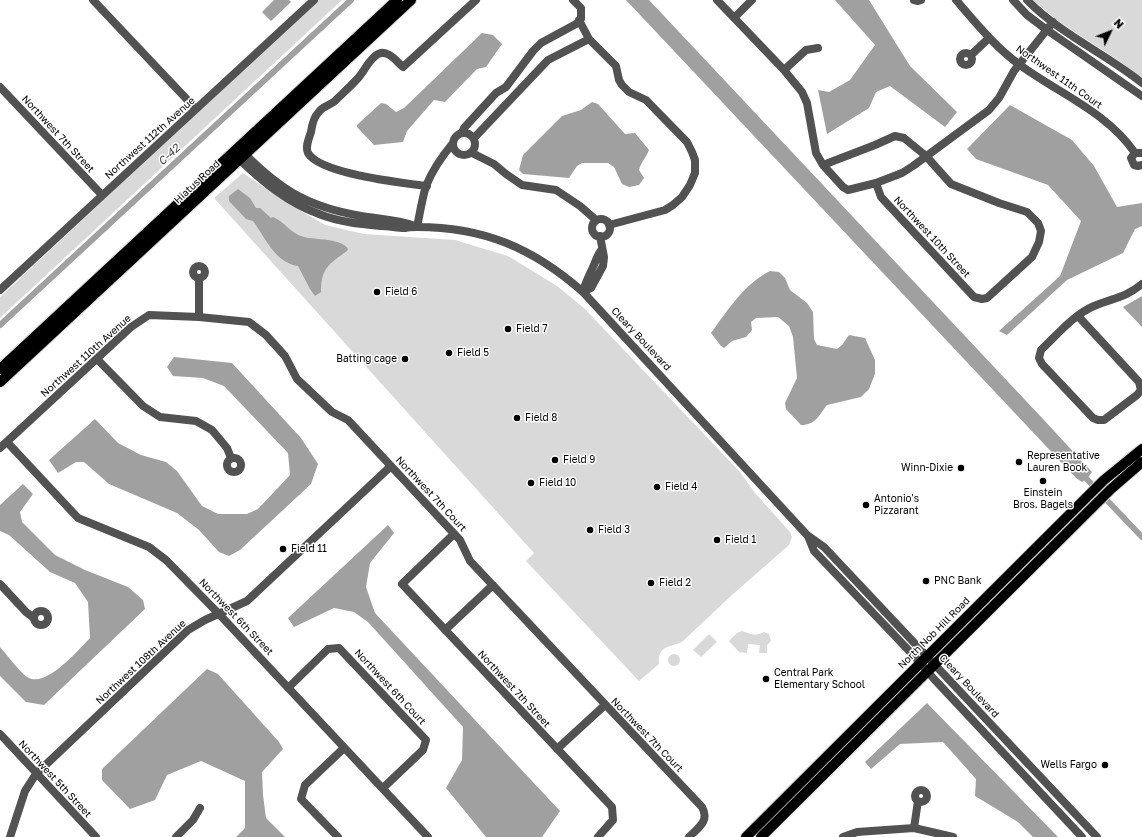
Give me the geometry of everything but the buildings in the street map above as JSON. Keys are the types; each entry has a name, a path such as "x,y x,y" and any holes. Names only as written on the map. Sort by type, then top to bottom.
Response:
{"main road":[{"name":"Hiatus Road","path":"0,382 240,154 397,0"},
{"name":"Hiatus Road","path":"0,369 411,0"},
{"name":"North Nob Hill Road","path":"746,837 1104,480 1142,449"},
{"path":"761,837 1095,504 1142,462"}],"street":[{"path":"93,0 196,109"},
{"name":"Northwest 112th Avenue","path":"1,287 314,0"},
{"path":"426,186 379,180 354,174 321,162 308,154 306,149 315,117 318,112 323,107 330,105 347,89 378,54 385,53 392,56 404,68 476,0"},
{"path":"417,227 426,186 436,167 456,137 462,133 464,128 494,95 506,87 533,51 541,43 576,24 581,19 581,8 573,0"},
{"path":"717,0 784,70 802,92 807,103 816,153 823,165 843,187 848,190 876,183 902,173 957,135 989,110 999,98 1020,65 1053,22"},
{"path":"734,18 752,0"},
{"path":"914,0 921,0"},
{"name":"Northwest 11th Court","path":"956,0 988,38 1020,65 1075,99 1115,129 1138,153 1131,156 1132,163 1136,166 1142,165"},
{"path":"1013,0 1027,15 1047,30 1142,96"},
{"path":"1027,0 1053,22 1142,83"},
{"path":"579,20 589,39 616,66 619,80 622,85 629,92 646,100 687,142 695,160 695,173 690,185 682,197 673,205 665,210 609,225"},
{"path":"971,55 988,38"},
{"path":"474,138 548,60 589,39"},
{"path":"784,70 806,50 818,48"},
{"name":"Northwest 7th Street","path":"0,87 102,195"},
{"path":"453,143 454,150 459,155 466,156 472,153 476,146 474,138 468,134 462,133"},
{"path":"823,165 875,146 894,136 904,138 926,156"},
{"path":"472,153 494,164 522,185 556,190 580,206 596,220"},
{"name":"Cleary Boulevard","path":"240,154 265,183 295,203 318,214 334,219 361,224 404,228 417,227 452,229 471,232 513,245 550,265 583,292 807,535 824,547 924,660 928,672 1082,837"},
{"name":"Northwest 10th Street","path":"876,183 881,197 974,296 982,299 988,298 1032,258 1038,242 1040,231 1038,223 1027,212 951,184 926,156"},
{"path":"596,220 604,220 609,225 609,231 600,236 592,231 592,225 596,220"},
{"path":"583,292 591,288 603,266 604,257 600,236"},
{"path":"199,278 199,317"},
{"path":"1078,316 1139,382 1141,390 1137,395 1104,420 1092,418 1042,364 1039,358 1041,350 1078,316 1094,306 1121,297 1133,291 1142,284"},
{"name":"Northwest 110th Avenue","path":"0,448 131,327 149,315 199,317"},
{"name":"Northwest 7th Court","path":"199,317 249,322 266,335 285,356 298,379 332,412 348,420 460,540 470,561 604,705 702,807 706,813 704,822 689,837"},
{"path":"97,359 143,406 160,417 196,422 212,430 227,448 231,458"},
{"name":"Northwest 6th Street","path":"7,442 78,518 148,547 166,560 219,614 428,837"},
{"name":"Northwest 108th Avenue","path":"10,837 25,791 36,774 188,630 205,620 247,601 390,466"},
{"name":"Northwest 7th Street","path":"454,534 402,584 612,808 613,820 598,837"},
{"path":"0,584 26,612 34,618"},
{"path":"445,630 493,585"},
{"name":"Northwest 6th Court","path":"288,688 328,649 339,648 426,740 423,750 383,788"},
{"name":"Cleary Boulevard","path":"924,660 935,665 1097,837"},
{"path":"557,749 604,705"},
{"name":"Northwest 5th Street","path":"0,734 96,837"},
{"path":"338,837 301,798 305,785 344,748"},
{"path":"914,828 918,801"},
{"path":"176,837 193,820 200,808"},
{"path":"843,837 857,832 914,828 954,837"}],"shaded area":[{"path":"274,0 289,0 291,2 271,21 262,12"},
{"path":"318,0 342,0 0,318 0,297"},
{"path":"626,0 649,0 1092,472 1089,476 1082,482 1076,478"},
{"path":"835,0 869,0 910,66 957,112 945,127 890,86 876,92 869,108 827,134 818,90 829,92 850,80 875,45"},
{"path":"1033,0 1142,0 1142,78 1118,60 1058,21"},
{"path":"482,33 493,35 502,44 486,67 477,69 445,102 434,100 407,131 403,142 374,145 357,127 357,125 381,103 386,104 396,112 404,108"},
{"path":"592,102 598,104 625,134 635,133 649,150 639,170 644,178 639,185 629,187 622,184 614,167 608,163 582,163 577,166 569,178 523,174 519,170 523,155 562,116 581,110"},
{"path":"1010,105 1072,140 1094,166 1117,207 1142,203 1142,226 1135,229 1123,253 1067,280 1007,335 999,331 1060,276 1081,221 1048,185 976,159 967,149"},
{"path":"243,173 289,204 325,225 364,234 455,240 508,256 557,286 584,308 740,472 755,493 790,532 792,537 789,545 732,595 683,641 663,650 660,653 659,664 639,681 526,561 534,553 214,198"},
{"path":"238,189 250,198 256,208 260,208 271,218 273,217 277,219 295,233 304,237 334,241 345,245 348,249 347,251 331,263 324,272 321,292 315,296 298,266 290,264 277,255 253,221 246,219 229,201 229,196"},
{"path":"770,271 779,272 785,278 790,290 807,303 813,312 814,339 817,345 837,349 849,335 865,338 875,360 875,374 869,389 861,397 827,405 817,419 806,425 801,425 786,409 785,403 797,378 793,337 789,326 778,317 756,318 751,322 752,330 746,337 732,341 724,348 711,333 744,290 761,276"},
{"path":"1142,296 1142,327 1123,307"},
{"path":"174,357 232,363 301,438 318,464 311,484 240,550 229,556 219,552 199,530 177,513 109,484 84,462 76,462 58,473 49,460 95,419 118,443 141,455 166,462 177,471 202,506 218,514 247,514 258,509 290,475 288,453 224,386 203,378 173,376 167,367"},
{"path":"23,484 33,494 20,512 22,522 55,555 85,570 128,587 143,600 145,609 44,705 26,702 0,676 0,647 24,675 35,679 43,678 70,659 90,638 88,602 75,583 50,572 9,535 0,531 0,505"},
{"path":"388,525 394,533 370,563 366,587 375,613 560,811 542,837 486,837 446,788 462,760 463,727 368,622 354,612 334,608 294,627 288,618"},
{"path":"742,631 753,634 764,632 769,634 771,641 767,645 767,653 759,653 760,645 748,644 747,653 739,652 729,641 737,633"},
{"path":"709,634 717,642 701,657 693,650"},
{"path":"676,654 679,655 679,665 672,666 669,665 668,658 669,655"},
{"path":"207,669 218,674 279,742 283,749 262,772 266,818 285,837 236,837 245,828 245,781 201,761 167,775 155,800 130,809 102,780 102,769"},
{"path":"927,703 1058,837 1033,837 1018,822 975,796 976,779 943,742 900,744 871,769 865,762"}],"waterway":[{"name":"C-42","path":"0,325 351,0"},
{"path":"1081,473 1142,537"}],"place":[{"name":"Field 6","path":"377,292"},
{"name":"Field 7","path":"508,329"},
{"name":"Field 5","path":"449,353"},
{"name":"Batting cage","path":"405,359"},
{"name":"Field 8","path":"517,418"},
{"name":"Field 9","path":"555,460"},
{"name":"Representative Lauren Book","path":"1019,462"},
{"name":"Winn-Dixie","path":"961,468"},
{"name":"Einstein Bros. Bagels","path":"1043,481"},
{"name":"Field 10","path":"531,483"},
{"name":"Field 4","path":"657,487"},
{"name":"Antonio's Pizzarant","path":"866,505"},
{"name":"Field 3","path":"590,530"},
{"name":"Field 1","path":"717,540"},
{"name":"Field 11","path":"283,549"},
{"name":"PNC Bank","path":"926,581"},
{"name":"Field 2","path":"651,583"},
{"name":"Central Park Elementary School","path":"766,679"},
{"name":"Wells Fargo","path":"1105,765"}]}
